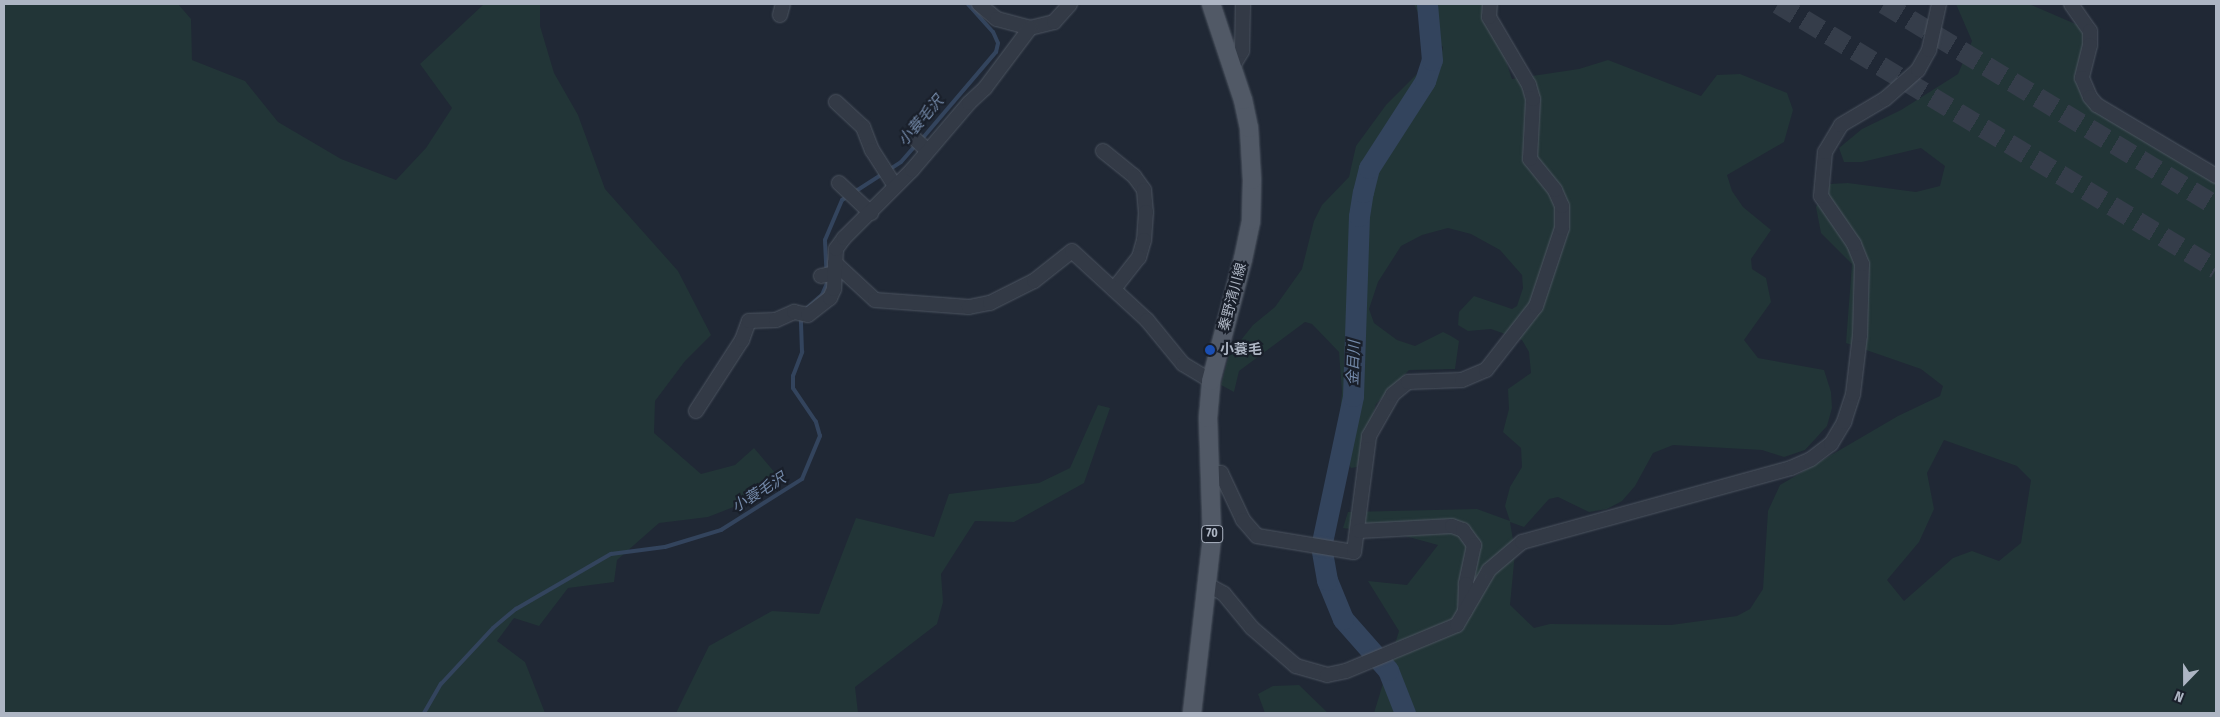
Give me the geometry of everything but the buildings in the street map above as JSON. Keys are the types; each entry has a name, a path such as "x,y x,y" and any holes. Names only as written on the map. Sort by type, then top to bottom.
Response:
{"main road":[{"name":"秦野清川線","path":"1192,713 1212,538 1208,418 1211,381 1250,221 1249,128 1233,66 1211,4"}],"street":[{"path":"979,4 997,19 1030,28 1054,22 1070,4"},
{"path":"1233,66 1242,51 1242,4"},
{"path":"1210,473 1221,473 1228,483 1249,530 1271,540 1354,552 1359,531 1369,436 1393,394 1408,382 1462,380 1486,370 1536,306 1562,228 1562,206 1555,190 1530,159 1528,144 1534,108 1529,85 1490,17 1490,4"},
{"path":"1208,585 1224,594 1252,628 1296,666 1327,675 1346,671 1419,643 1457,625 1489,570 1522,542 1791,468 1811,459 1831,444 1844,422 1853,394 1860,335 1862,264 1854,244 1821,196 1825,152 1841,125 1903,86 1918,70 1929,50 1939,4"},
{"path":"2071,4 2090,31 2090,45 2082,78 2090,97 2097,105 2216,176"},
{"path":"696,411 742,340 749,321 776,320 794,312 808,315 830,298 830,271 836,250 844,238 871,213 922,146 985,88 1030,28"},
{"path":"836,102 863,127 872,150 887,168 894,184"},
{"path":"1103,151 1134,176 1144,190 1146,212 1144,240 1139,257 1114,289"},
{"path":"842,186 871,213"},
{"path":"830,271 885,303 969,307 990,303 1034,280 1072,251 1147,320 1183,364 1211,381"},
{"path":"1359,531 1452,526 1463,530 1474,545 1466,584 1465,614"}],"shaded area":[{"path":"4,4 178,4 191,19 192,60 245,81 278,122 341,159 396,180 426,148 452,108 420,64 484,4 540,4 540,26 554,73 578,115 605,189 678,271 711,335 685,361 655,401 654,433 701,474 735,465 754,448 776,474 754,499 708,517 659,523 617,560 614,582 568,588 539,626 514,618 497,641 525,662 545,713 4,713"},
{"path":"1414,4 1487,4 1512,79 1579,69 1608,60 1701,96 1717,75 1740,74 1787,93 1793,110 1784,142 1727,175 1732,191 1743,207 1771,230 1751,259 1752,269 1766,278 1771,302 1744,340 1758,358 1824,370 1831,392 1832,408 1827,426 1805,450 1784,457 1762,450 1673,445 1653,453 1635,486 1622,501 1607,509 1589,512 1558,497 1549,499 1524,527 1510,522 1515,552 1510,605 1534,628 1550,624 1671,625 1737,616 1750,609 1763,589 1768,511 1780,485 1898,416 1940,396 1943,386 1921,369 1846,343 1852,264 1821,233 1816,207 1830,184 1848,183 1916,192 1940,186 1945,166 1921,148 1862,162 1844,162 1839,148 1862,129 1901,110 1958,74 1972,41 1956,4 2029,4 2094,32 2088,82 2099,99 2216,168 2216,713 1374,713 1399,631 1368,581 1407,585 1438,545 1405,536 1343,528 1348,512 1477,509 1510,521 1505,506 1510,487 1522,467 1521,448 1503,432 1509,409 1508,389 1531,373 1529,352 1522,340 1491,329 1468,331 1458,325 1459,312 1474,296 1512,309 1517,306 1523,288 1522,275 1500,250 1471,234 1448,228 1422,235 1401,246 1378,282 1369,309 1374,323 1397,340 1415,346 1443,332 1451,336 1459,341 1455,369 1409,370 1376,404 1357,467 1351,468 1337,443 1342,392 1339,352 1312,324 1305,322 1239,371 1234,392 1221,385 1229,355 1253,325 1275,307 1302,269 1314,221 1322,205 1349,177 1356,146 1386,105 1418,73 1440,60 1443,47 1425,28","holes":["1944,440 2017,466 2031,480 2021,543 1999,561 1972,551 1953,558 1904,601 1887,580 1919,542 1934,509 1927,473"]},
{"path":"1098,405 1110,408 1084,483 1014,522 975,521 941,574 943,602 937,624 855,687 858,713 676,713 709,646 772,611 819,614 856,518 934,537 949,494 1039,483 1070,468"},
{"path":"1299,685 1328,713 1265,713 1258,694 1273,686"}],"waterway":[{"name":"小蓑毛沢","path":"921,140 996,52 998,43 993,32 968,4"},
{"name":"金目川","path":"1405,713 1388,670 1343,619 1327,580 1321,547 1353,396 1359,216 1363,192 1369,168 1425,81 1432,60 1427,4"},
{"name":"小蓑毛沢","path":"804,311 822,295 827,283 825,240 842,200 901,162 916,145"},
{"name":"小蓑毛沢","path":"424,713 441,684 493,628 516,609 611,554 665,547 721,530 802,479 820,436 816,422 793,388 793,376 802,352 801,317"}],"tunnel":[{"path":"1778,4 2216,269"},
{"path":"1884,4 2216,206"}],"place":[{"name":"小蓑毛","path":"1210,350"}]}
